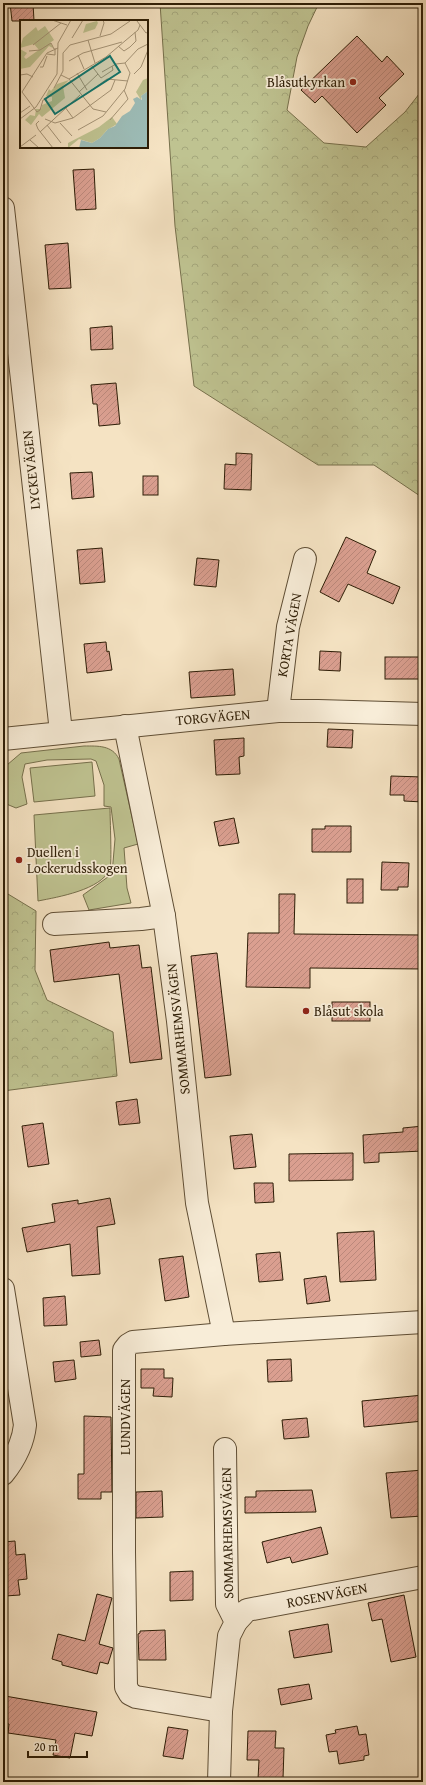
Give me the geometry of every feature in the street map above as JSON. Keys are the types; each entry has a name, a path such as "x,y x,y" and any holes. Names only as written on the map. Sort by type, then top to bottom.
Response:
{"street":[{"name":"LYCKEVÄGEN","path":"3,208 7,279 60,732"},
{"name":"KORTA VÄGEN","path":"278,711 288,627 305,559"},
{"name":"TORGVÄGEN","path":"3,739 278,711 423,714"},
{"name":"SOMMARHEMSVÄGEN","path":"124,726 164,916 178,1021 195,1188 224,1334"},
{"path":"54,924 164,916"},
{"path":"3,1289 25,1425 24,1438 20,1449 3,1474"},
{"name":"LUNDVÄGEN","path":"221,1711 136,1696 130,1694 126,1687 124,1350 133,1342 224,1334 423,1322"},
{"name":"SOMMARHEMSVÄGEN","path":"225,1448 227,1604 236,1622"},
{"name":"ROSENVÄGEN","path":"236,1622 247,1610 423,1577"},
{"path":"219,1782 221,1711 229,1636 236,1622"}],"green space":[{"path":"160,3 319,3 308,26 297,57 287,110 324,143 366,147 405,112 423,89 423,498 374,465 318,465 194,386 175,226"},
{"path":"84,746 104,747 113,751 119,759 138,844 124,848 127,888 131,903 89,910 83,895 112,874 115,839 111,807 104,806 104,785 96,761 91,759 47,760 25,764 22,777 27,804 16,808 4,803 7,765 21,753"},
{"path":"92,762 95,796 34,802 30,768"},
{"path":"110,808 111,865 105,876 89,887 67,895 38,901 34,815"},
{"path":"3,891 36,911 35,970 47,1000 113,1032 117,1076 3,1091"}],"building":[{"path":"10,3 33,3 34,20 12,21"},
{"name":"Blåsutkyrkan","path":"357,36 382,62 387,56 404,74 379,98 386,105 357,133 322,96 315,103 301,90"},
{"path":"94,169 96,209 76,210 73,170"},
{"path":"68,243 71,288 49,289 45,245"},
{"path":"112,326 113,349 91,350 90,328"},
{"path":"116,383 120,424 99,426 97,404 93,404 91,385"},
{"path":"236,453 252,454 251,490 224,489 225,464 236,465"},
{"path":"92,472 94,497 72,499 70,473"},
{"path":"143,476 158,476 158,495 143,495"},
{"path":"346,537 376,551 367,573 400,587 393,604 348,584 339,602 320,592"},
{"path":"102,548 105,582 80,584 77,550"},
{"path":"197,558 219,560 216,587 194,585"},
{"path":"106,642 112,670 87,673 84,644"},
{"path":"320,651 341,652 340,671 319,670"},
{"path":"385,657 423,657 423,679 385,679"},
{"path":"233,669 235,695 191,698 189,672"},
{"path":"328,729 353,730 352,748 327,747"},
{"path":"244,738 244,756 239,757 240,774 216,775 214,740"},
{"path":"391,776 423,777 423,802 404,801 404,795 390,795"},
{"path":"234,818 239,843 219,846 214,822"},
{"path":"325,826 351,826 351,852 312,852 312,829 325,829"},
{"path":"382,862 409,863 408,887 398,887 398,890 381,890"},
{"path":"347,879 363,879 363,903 347,903"},
{"path":"279,894 295,894 294,934 423,935 423,969 310,968 310,988 246,987 248,933 279,933"},
{"path":"109,942 110,948 139,945 142,968 151,967 162,1059 130,1063 119,974 54,982 50,950"},
{"path":"217,953 231,1075 205,1078 191,956"},
{"path":"332,1002 370,1002 370,1021 332,1021"},
{"path":"137,1099 140,1123 119,1125 116,1102"},
{"path":"43,1123 49,1164 28,1167 22,1126"},
{"path":"423,1126 423,1151 379,1153 379,1162 364,1163 363,1135 403,1132 403,1128"},
{"path":"252,1134 256,1167 234,1169 230,1136"},
{"path":"353,1153 353,1180 289,1181 289,1154"},
{"path":"254,1183 273,1183 274,1202 255,1203"},
{"path":"110,1198 115,1224 97,1227 100,1274 72,1276 70,1244 27,1252 22,1228 55,1222 52,1204 78,1200 78,1204"},
{"path":"374,1231 376,1280 340,1282 337,1233"},
{"path":"280,1252 283,1280 259,1282 256,1254"},
{"path":"183,1256 189,1297 165,1301 159,1259"},
{"path":"326,1276 330,1301 307,1304 304,1279"},
{"path":"65,1296 67,1325 44,1326 43,1298"},
{"path":"99,1340 101,1355 81,1357 80,1342"},
{"path":"291,1359 292,1381 268,1382 267,1360"},
{"path":"74,1360 76,1379 55,1382 53,1362"},
{"path":"141,1369 164,1369 164,1378 173,1378 172,1397 153,1396 154,1388 141,1388"},
{"path":"423,1395 423,1421 364,1427 362,1401"},
{"path":"84,1416 111,1417 112,1492 101,1492 101,1499 78,1499 78,1474 84,1474"},
{"path":"307,1418 309,1437 284,1439 282,1420"},
{"path":"423,1470 423,1516 391,1518 386,1473"},
{"path":"312,1490 316,1512 245,1513 245,1497 256,1497 256,1491"},
{"path":"162,1491 163,1517 136,1518 136,1492"},
{"path":"321,1527 328,1554 292,1563 290,1557 267,1563 262,1542"},
{"path":"15,1541 16,1555 25,1554 27,1579 18,1580 20,1595 5,1596 3,1542"},
{"path":"193,1571 193,1600 170,1601 170,1572"},
{"path":"97,1594 112,1598 99,1644 113,1648 108,1664 100,1662 97,1674 62,1665 62,1662 52,1659 58,1634 85,1641"},
{"path":"404,1595 416,1657 391,1662 382,1619 372,1621 368,1603"},
{"path":"328,1624 332,1652 294,1658 289,1631"},
{"path":"165,1630 166,1660 139,1660 138,1634 140,1631"},
{"path":"309,1684 312,1699 281,1705 278,1689"},
{"path":"5,1696 97,1712 92,1736 75,1733 70,1758 53,1755 56,1740 8,1733 9,1724 3,1723"},
{"path":"357,1726 359,1735 366,1734 369,1755 364,1756 364,1760 339,1764 337,1751 329,1752 326,1735 336,1733 335,1730"},
{"path":"168,1727 188,1730 183,1759 163,1756"},
{"path":"248,1731 276,1731 275,1748 284,1748 283,1779 258,1779 259,1760 247,1760"}],"place":[{"name":"Blåsutkyrkan","path":"353,82"},
{"name":"Duellen i Lockerudsskogen","path":"19,860"},
{"name":"Blåsut skola","path":"306,1011"}]}
